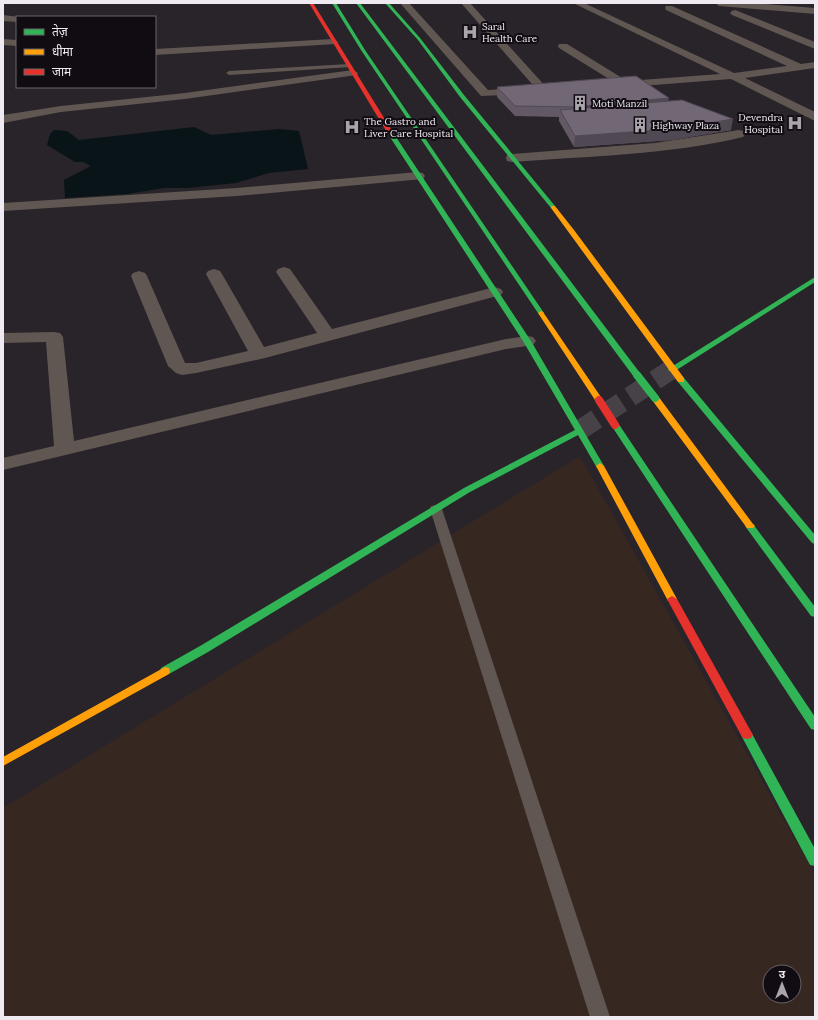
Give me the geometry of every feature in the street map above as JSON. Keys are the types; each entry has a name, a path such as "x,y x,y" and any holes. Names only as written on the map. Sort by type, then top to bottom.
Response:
{"main road":[{"path":"311,3 333,42 418,176 527,341 580,430 815,861"},
{"path":"334,3 815,726"},
{"path":"358,3 655,398 815,614"},
{"path":"387,3 420,39 462,96 572,231 672,369 815,541"},
{"path":"672,369 815,279"},
{"path":"3,762 204,649 467,490 580,430"}],"street":[{"path":"404,3 485,94 547,90 465,3"},
{"path":"577,3 733,76 815,117"},
{"path":"719,3 782,6 815,11"},
{"path":"670,8 799,67"},
{"path":"735,13 815,46"},
{"path":"3,18 16,19"},
{"path":"805,18 815,21"},
{"path":"797,39 815,37"},
{"path":"3,42 16,43"},
{"path":"156,52 333,42"},
{"path":"563,46 625,84"},
{"path":"602,86 733,76 815,65"},
{"path":"3,119 61,109 185,96 351,70"},
{"path":"512,158 632,149 710,140 739,134"},
{"path":"3,207 230,193 418,176"},
{"path":"284,272 328,336"},
{"path":"214,274 259,354"},
{"path":"139,276 177,366 182,369 196,368 259,354 495,292"},
{"path":"3,338 54,337 65,450"},
{"path":"3,464 506,344 527,341"}],"lane":[{"path":"229,73 351,70"},
{"path":"436,509 600,1017"}],"shaded area":[{"path":"194,127 211,135 280,129 299,131 308,169 269,173 236,183 187,188 164,188 127,194 65,198 64,180 91,166 83,162 75,162 47,145 50,134 54,130 67,131 79,140"},
{"path":"580,456 815,875 815,1017 3,1017 3,808"}],"building":[{"path":"636,76 669,98 574,107 515,106 497,87"},
{"path":"682,100 733,119 674,129 575,136 560,110"}],"tunnel":[{"path":"580,430 672,369"}],"traffic: fast":[{"path":"334,3 363,50 541,313"},
{"path":"358,3 637,375"},
{"path":"387,3 419,39 462,96 553,207"},
{"path":"391,134 527,341 600,466"},
{"path":"672,369 815,279"},
{"path":"637,375 655,398"},
{"path":"681,380 815,541"},
{"path":"615,425 815,726"},
{"path":"165,671 467,490 580,430"},
{"path":"750,526 815,614"},
{"path":"747,735 815,861"}],"traffic: slow":[{"path":"553,207 681,380"},
{"path":"541,313 599,400"},
{"path":"655,398 750,526"},
{"path":"600,466 672,599"},
{"path":"3,762 165,671"}],"traffic: jam":[{"path":"311,3 391,134"},
{"path":"599,400 615,425"},
{"path":"672,599 747,735"}],"place":[{"name":"Saral Health Care","path":"470,32"},
{"name":"Moti Manzil","path":"580,103"},
{"name":"Devendra Hospital","path":"795,123"},
{"name":"Highway Plaza","path":"640,125"},
{"name":"The Gastro and Liver Care Hospital","path":"352,127"}]}
